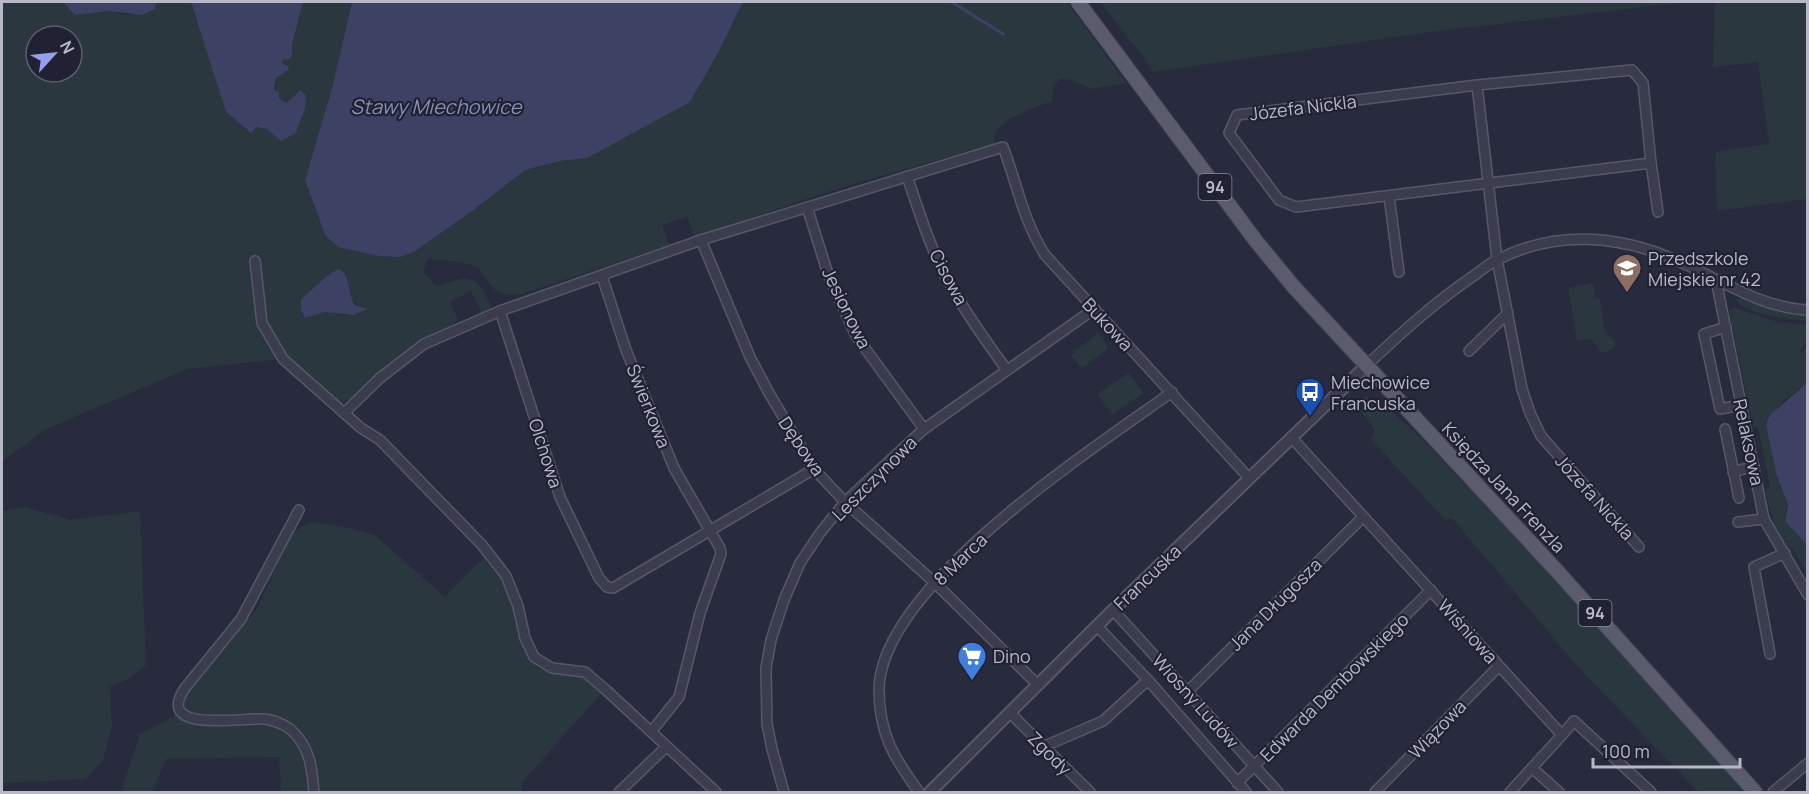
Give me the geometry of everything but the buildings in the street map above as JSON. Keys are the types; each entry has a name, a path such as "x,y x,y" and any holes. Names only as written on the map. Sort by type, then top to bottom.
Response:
{"main road":[{"name":"Księdza Jana Frenzla","path":"1078,2 1271,261 1557,571 1696,729 1755,792"}],"street":[{"name":"Józefa Nickla","path":"1651,163 1296,207 1279,200 1229,134 1237,115 1477,85 1632,70 1642,83 1658,212"},
{"name":"Józefa Nickla","path":"1477,85 1497,259 1522,389 1530,413 1541,436 1639,547"},
{"name":"Bukowa","path":"907,176 1003,147 1032,233 1045,255 1249,478"},
{"path":"344,413 380,378 424,344 500,311 701,240 907,176"},
{"name":"Cisowa","path":"907,176 940,264 1006,369"},
{"path":"1389,196 1399,272"},
{"name":"Jesionowa","path":"807,207 828,274 856,336 924,429"},
{"path":"1367,365 1449,293 1497,259 1529,246 1564,240 1599,238 1645,248 1775,305 1808,310"},
{"name":"Dębowa","path":"701,240 750,357 814,469 845,502 934,582 1038,685"},
{"path":"255,261 262,322 283,359 361,428 380,440 482,545 506,576 518,606 525,638 534,657 552,668 585,672 716,792"},
{"name":"Świerkowa","path":"602,276 626,350 656,426 674,468 720,548 721,554 700,613 679,697 651,732"},
{"name":"Relaksowa","path":"1716,280 1764,519 1808,594"},
{"name":"Leszczynowa","path":"784,792 771,749 767,724 766,668 771,640 784,600 800,563 845,502 924,429 1094,309"},
{"name":"Olchowa","path":"500,311 560,497 599,578 607,587 613,588 709,530"},
{"path":"1469,351 1508,313"},
{"path":"1725,327 1704,334 1720,409 1741,405"},
{"name":"Francuska","path":"930,792 1113,610 1367,365"},
{"name":"8 Marca","path":"919,792 896,760 886,738 879,688 885,658 895,636 934,582 993,527 1055,476 1172,392"},
{"path":"1725,429 1738,498"},
{"name":"Wiśniowa","path":"1291,437 1562,735"},
{"path":"1733,472 1754,466"},
{"path":"709,530 814,469"},
{"path":"299,510 241,619 178,698 179,708 186,717 199,720 263,719 289,728 308,751 314,792"},
{"name":"Jana Długosza","path":"1186,692 1363,517"},
{"path":"1738,522 1764,519"},
{"path":"1770,654 1754,567 1785,553"},
{"name":"Edwarda Dembowskiego","path":"1238,783 1431,590"},
{"name":"Wiosny Ludów","path":"1113,610 1278,792"},
{"name":"Wiosny Ludów","path":"1097,626 1148,680 1246,792"},
{"name":"Wiązowa","path":"1375,792 1499,666"},
{"path":"1045,746 1103,721 1148,680"},
{"name":"Zgody","path":"1010,713 1090,792"},
{"path":"1510,792 1574,721 1651,792"},
{"path":"619,792 666,747"},
{"path":"1773,792 1808,763"},
{"path":"1532,768 1559,792"}],"shaded area":[{"path":"2,2 63,2 75,15 109,11 125,15 155,9 156,2 191,2 196,21 251,133 257,127 267,129 292,97 286,103 276,92 275,82 276,78 289,70 282,63 292,55 292,45 303,2 352,2 332,88 305,180 325,235 414,252 525,170 560,161 587,158 720,49 743,2 1067,2 1126,83 1092,89 1073,80 1060,79 1053,86 1052,101 1004,123 995,135 994,144 843,187 694,237 688,217 662,225 669,245 522,294 506,294 495,290 478,267 460,262 428,259 423,271 437,287 463,279 474,281 484,292 491,310 481,313 471,291 450,302 458,319 456,322 407,350 365,389 346,401 337,403 283,359 187,369 46,429 2,462","holes":["327,276 348,279 354,302 366,309 358,313 341,315 325,311 302,299"]},
{"path":"1100,2 1687,2 1429,32 1152,72 1144,58"},
{"path":"1715,2 1807,2 1807,199 1717,211 1715,152 1769,144 1758,62 1713,67"},
{"path":"1593,283 1596,299 1600,299 1605,332 1614,340 1615,345 1613,350 1601,353 1592,339 1577,341 1568,288"},
{"path":"1744,297 1807,314 1807,321 1769,316 1750,310 1735,300"},
{"path":"1735,308 1778,322 1807,325 1807,340 1798,355 1807,348 1807,383 1781,403 1766,425 1776,473 1787,503 1785,521 1807,545 1807,572 1792,548 1786,547 1773,522 1765,490 1770,486 1758,427 1753,427 1729,311"},
{"path":"1098,333 1109,347 1082,369 1071,355"},
{"path":"1129,373 1143,393 1113,415 1097,394"},
{"path":"1365,396 1383,403 1422,439 1518,539 1732,776 1743,792 1698,792 1578,667 1452,518 1445,520 1371,439 1375,430 1356,405"},
{"path":"25,507 71,520 140,511 146,665 130,678 110,687 112,727 103,760 86,779 2,783 2,511"},
{"path":"310,522 375,535 445,597 483,558 501,581 514,606 523,649 539,669 558,674 582,676 602,693 522,782 522,792 281,792 279,757 166,759 152,792 121,792 140,734 173,717 193,687 258,607 287,542 296,530"}],"water":[{"path":"63,2 156,2 155,9 142,15 109,11 75,15"},
{"name":"Stawy Miechowice","path":"191,2 303,2 292,45 292,55 282,63 288,66 289,70 276,78 274,89 279,92 279,98 286,103 301,90 306,96 305,108 296,133 281,141 267,129 257,127 251,133 226,112"},
{"name":"Stawy Miechowice","path":"352,2 743,2 690,102 587,158 560,161 525,170 414,252 400,257 379,256 338,247 325,235 305,180 332,88"},
{"path":"338,269 346,276 355,305 367,309 354,315 324,312 305,318 301,310 301,299"},
{"path":"1807,383 1807,545 1785,521 1788,505 1776,473 1766,425 1770,415"}],"waterway":[{"path":"952,2 1003,34"}],"place":[{"name":"Przedszkole Miejskie nr 42","path":"1627,294"},
{"name":"Miechowice Francuska","path":"1310,418"},
{"name":"Dino","path":"972,682"}]}
